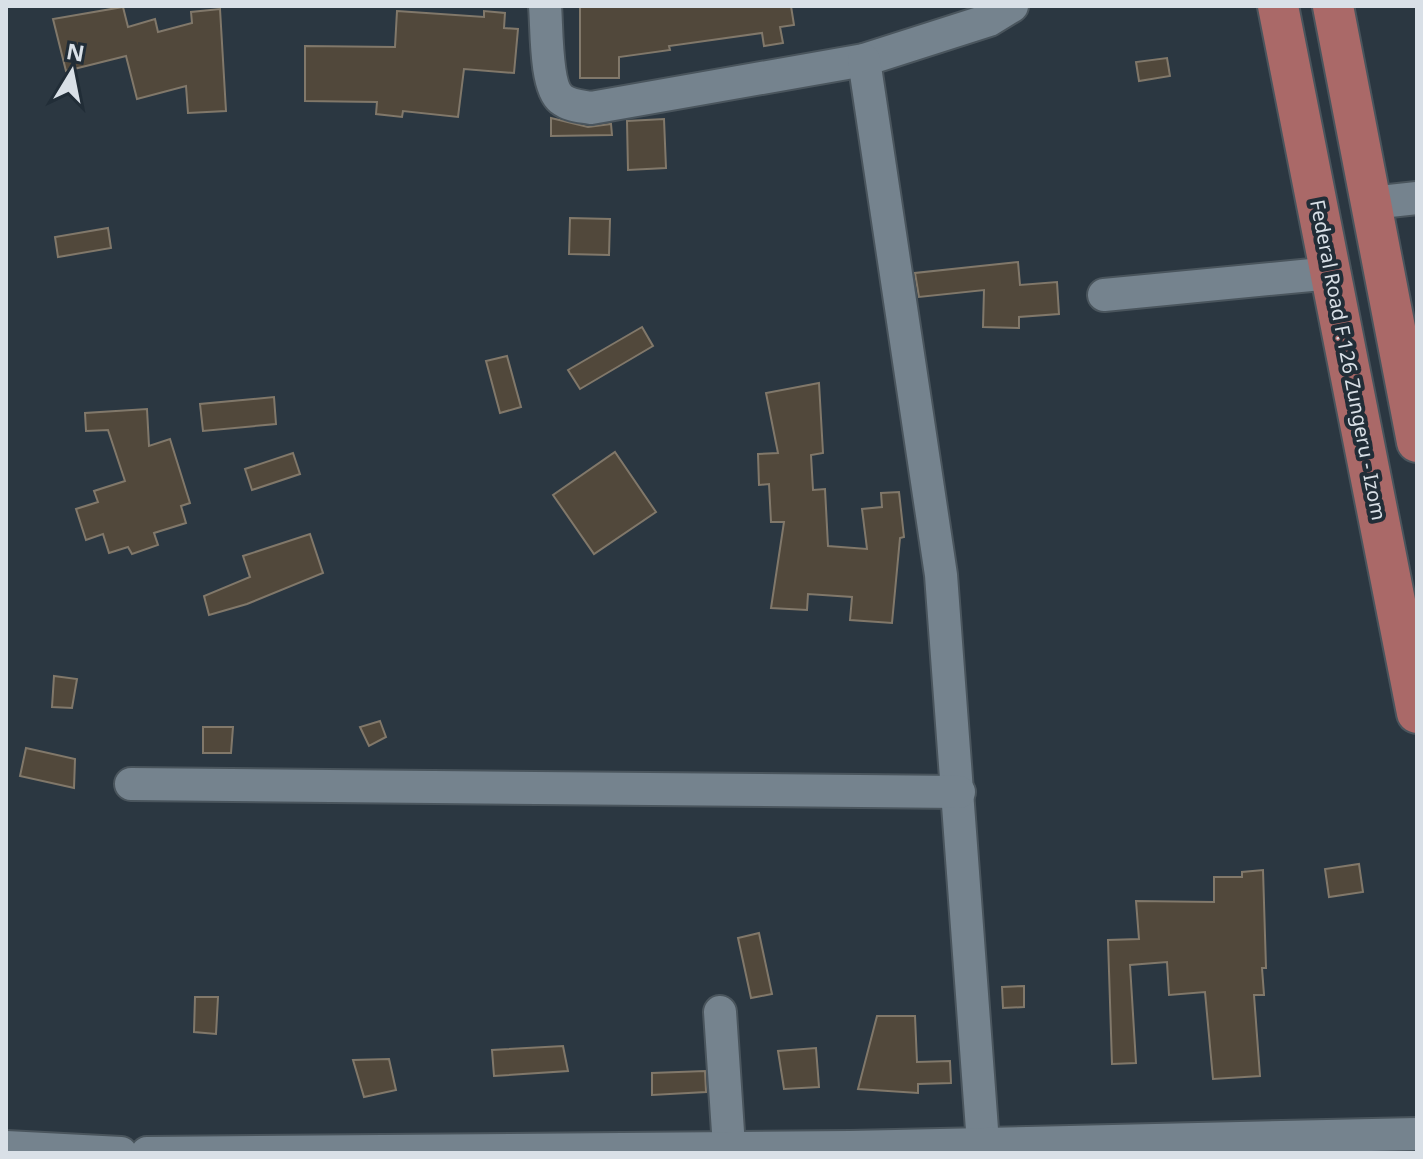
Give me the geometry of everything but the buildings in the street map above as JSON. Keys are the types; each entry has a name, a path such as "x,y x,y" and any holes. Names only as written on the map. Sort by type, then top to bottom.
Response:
{"main road":[{"name":"Federal Road F.126 Zungeru - Izom","path":"1278,6 1417,713"},
{"path":"1333,6 1417,442"}],"street":[{"path":"545,6 551,79 558,97 571,105 591,108 864,60 989,20 1012,6"},
{"path":"864,60 941,575 983,1143"},
{"path":"1371,203 1417,198"},
{"path":"1104,295 1332,273"},
{"path":"131,784 959,792"},
{"path":"720,1012 729,1147"},
{"path":"147,1153 983,1143 1135,1146 1417,1134"},
{"path":"6,1147 121,1153"}]}
